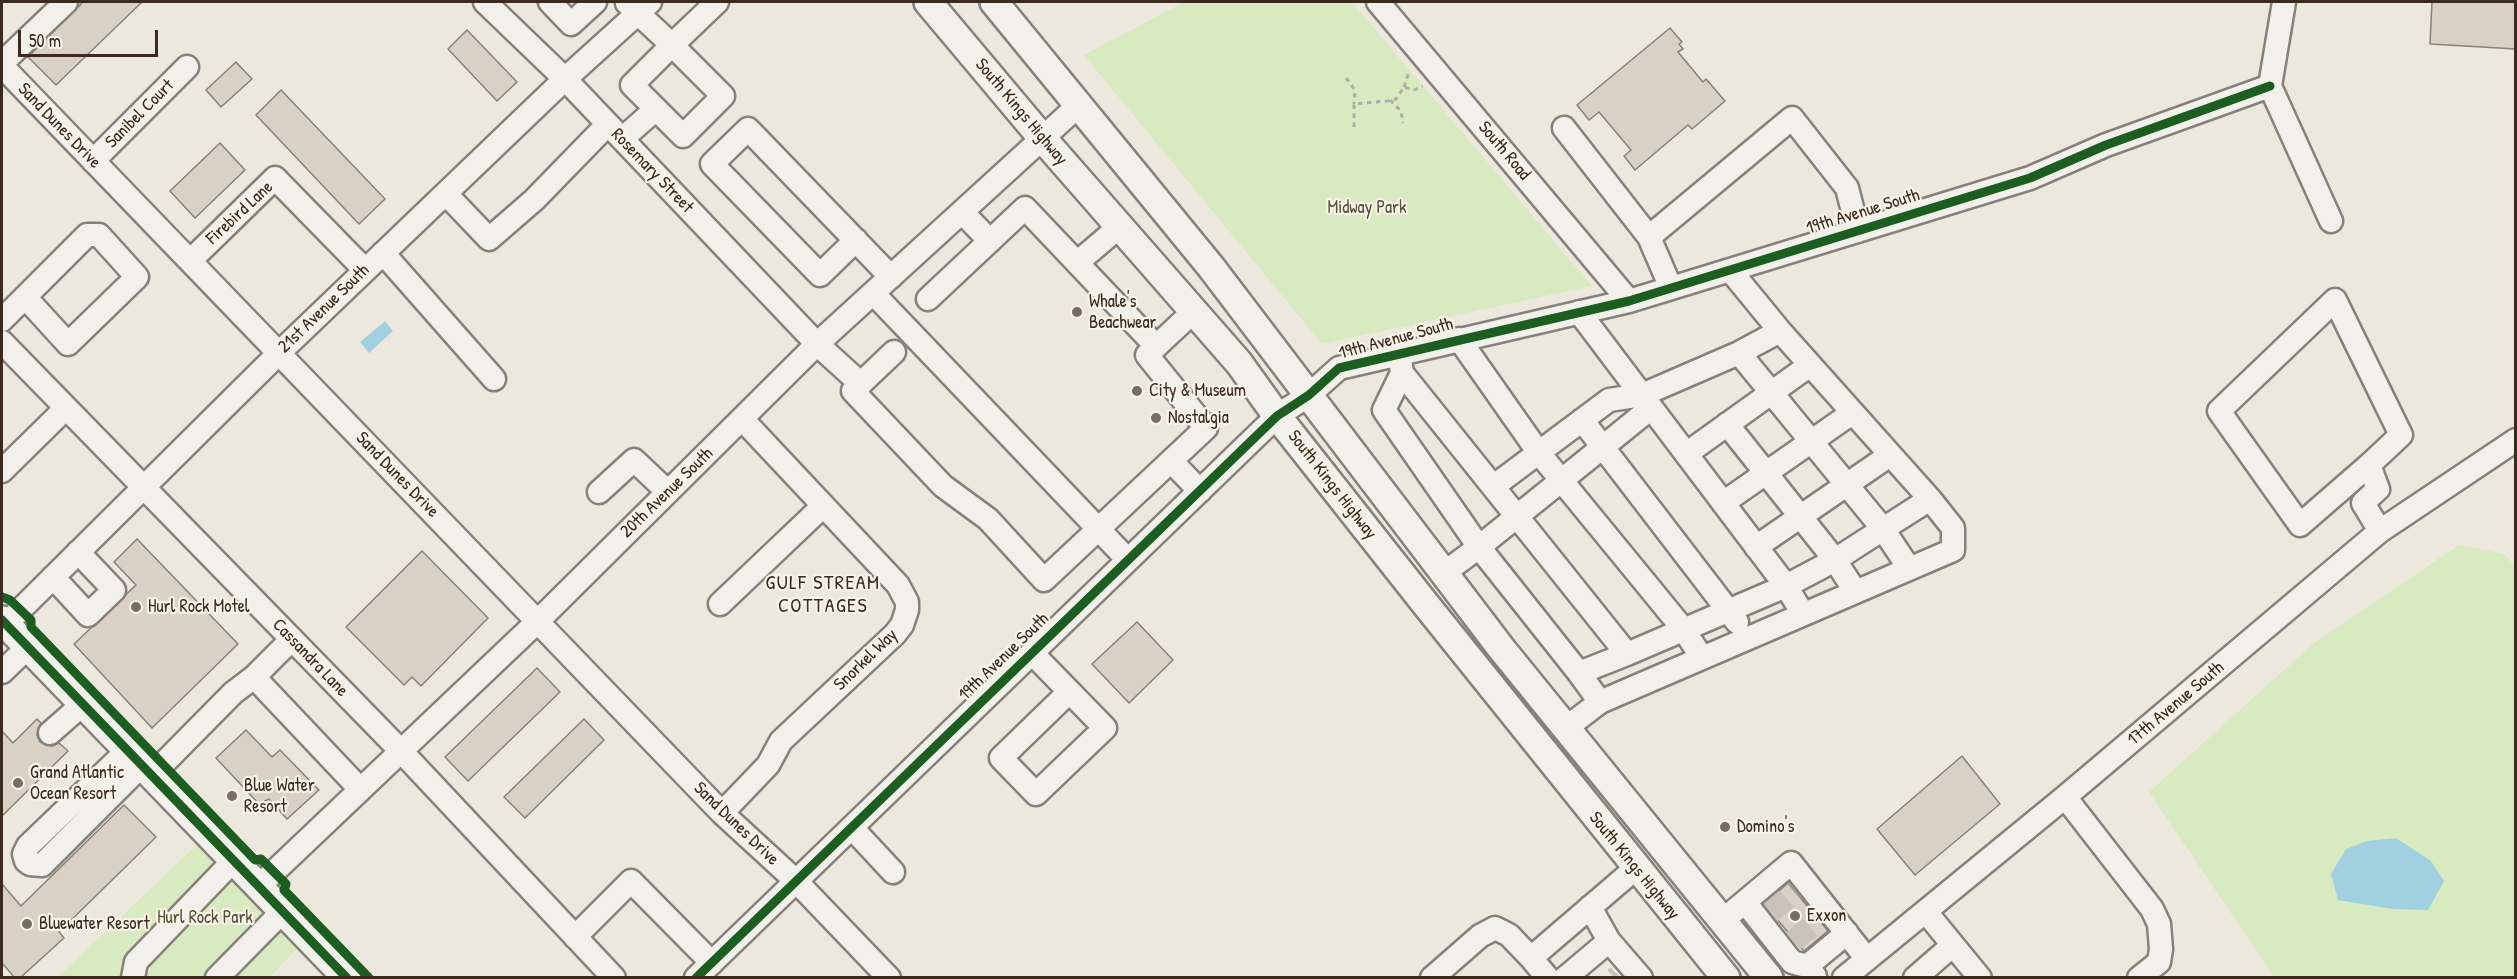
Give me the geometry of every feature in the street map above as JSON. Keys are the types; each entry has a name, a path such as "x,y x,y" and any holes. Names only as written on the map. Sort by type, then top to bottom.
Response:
{"main road":[{"name":"South Kings Highway","path":"928,2 1042,139 1239,363 1277,416 1726,978"},
{"name":"South Kings Highway","path":"994,2 1080,104 1211,267 1444,573 1566,728 1765,973"},
{"path":"4,622 283,911 336,974"}],"street":[{"path":"3,71 66,2"},
{"name":"Rosemary Street","path":"485,2 565,79 817,344 861,384"},
{"path":"550,2 571,24 595,2"},
{"path":"638,5 672,45 723,96 683,136 632,85 672,45 717,2"},
{"name":"South Road","path":"1378,2 1629,301"},
{"path":"2284,2 2270,86 2331,221"},
{"name":"21st Avenue South","path":"4,622 144,488 279,353 565,79 638,5"},
{"name":"Sanibel Court","path":"93,161 187,67"},
{"name":"Sand Dunes Drive","path":"3,71 190,261 722,813 796,881 889,978"},
{"name":"19th Avenue South","path":"704,970 1277,416 1309,395 1339,368 1400,362 1459,339 1629,301 2030,178 2106,145 2270,86"},
{"name":"20th Avenue South","path":"258,886 538,621 817,344 1080,104"},
{"path":"446,194 489,239 615,132 656,109"},
{"path":"1649,237 1792,118 1847,188 1858,231"},
{"path":"1564,128 1649,237 1671,288"},
{"path":"856,240 820,275 712,164 748,129 856,240 891,276"},
{"name":"Firebird Lane","path":"190,261 275,178 365,270"},
{"path":"928,299 1025,208 1156,346"},
{"path":"962,212 990,240"},
{"path":"1078,262 1119,227"},
{"path":"2,320 25,297 87,235 99,235 137,277 68,344 25,297"},
{"path":"383,253 494,379"},
{"path":"1566,728 1600,702 1953,550 1953,528 1930,499 1780,331 1730,270"},
{"path":"873,293 1128,560"},
{"path":"2335,300 2401,435 2332,496 2300,525 2219,411 2335,300"},
{"path":"894,352 853,391 943,486 988,519 1044,580 1206,428 1147,355 1193,312"},
{"path":"1579,312 1786,586 1803,614"},
{"path":"1444,573 1479,548 1602,447 1647,401 1780,331"},
{"path":"1459,339 1539,453 1684,630 1702,658"},
{"name":"Cassandra Lane","path":"4,351 66,408 401,751 614,978"},
{"path":"1739,352 1883,529 1909,568"},
{"path":"1400,362 1494,486 1653,680"},
{"path":"1400,362 1384,410 1479,548 1600,702"},
{"path":"1686,454 1770,391 1810,365"},
{"path":"1494,486 1609,400 1647,401"},
{"path":"2,471 66,408"},
{"path":"1723,503 1852,413"},
{"name":"Snorkel Way","path":"722,813 768,765 781,741 894,634 905,619 907,602 898,585 822,507 743,420"},
{"path":"1582,420 1730,610 1748,638"},
{"path":"1727,424 1835,560 1855,591"},
{"name":"17th Avenue South","path":"1844,978 2065,797 2380,531 2516,440"},
{"path":"1756,547 1890,455"},
{"path":"599,492 634,460 668,492"},
{"path":"1171,461 1200,491"},
{"path":"2332,496 2346,511 2363,503 2378,489 2369,465"},
{"path":"1579,673 1786,586 1835,560 1930,499"},
{"path":"2363,503 2380,531"},
{"path":"720,604 822,507"},
{"path":"52,577 88,615 114,590 78,552"},
{"path":"140,764 42,865 30,864 26,861 24,854 28,846 254,677 292,639"},
{"path":"2,672 28,647"},
{"path":"1032,652 1105,728 1036,794 1001,758 1069,692"},
{"path":"254,677 360,789"},
{"path":"50,733 83,704"},
{"path":"2065,797 2152,909 2159,924 2162,949 2159,962 2139,978"},
{"path":"852,828 893,872"},
{"path":"133,978 136,962 234,860"},
{"path":"1730,931 1744,902 1791,863 1801,887 1824,916 1846,933 1867,959"},
{"path":"1531,958 1636,868"},
{"path":"575,937 631,881 704,970"},
{"path":"1744,902 1765,917 1788,945 1792,962 1812,972 1846,933"},
{"path":"1590,907 1630,973"},
{"path":"217,978 283,911"},
{"path":"1926,912 1980,978"},
{"path":"1730,931 1765,917"},
{"path":"1432,978 1480,936 1495,928 1509,935 1548,978"},
{"path":"1565,978 1609,941"},
{"path":"1765,973 1788,945"},
{"path":"1915,978 1953,945"}],"path":[{"path":"1354,104 1396,99 1404,87 1419,89 1436,71"},
{"path":"1346,78 1355,90 1354,127"},
{"path":"1390,100 1401,111 1403,123"}],"green space":[{"name":"Midway Park","path":"1184,2 1352,2 1592,286 1322,344 1084,55"},
{"path":"2459,545 2505,554 2515,567 2515,977 2274,977 2149,792 2313,644"},
{"name":"Hurl Rock Park","path":"208,834 308,937 270,977 57,978"}],"water":[{"path":"385,321 393,331 369,353 360,342"},
{"path":"2396,838 2431,861 2444,881 2428,910 2393,909 2338,900 2331,874 2346,849 2367,841"}],"building":[{"path":"83,2 142,2 56,85 28,57"},
{"path":"2432,2 2516,2 2516,49 2430,44"},
{"path":"1670,28 1682,42 1679,44 1683,49 1678,52 1703,82 1706,79 1725,101 1692,129 1688,125 1635,170 1624,156 1631,150 1599,112 1589,120 1577,105"},
{"path":"467,30 517,82 497,101 448,49"},
{"path":"236,62 252,79 221,107 206,90"},
{"path":"281,90 385,199 359,224 256,115"},
{"path":"220,143 245,170 195,218 170,191"},
{"path":"137,539 238,644 152,728 74,644 136,585 114,562"},
{"path":"422,551 488,618 421,686 412,677 404,685 346,627"},
{"path":"1137,622 1173,660 1129,703 1092,664"},
{"path":"537,668 560,692 468,781 445,757"},
{"name":"Grand Atlantic Ocean Resort","path":"37,719 41,723 37,735 40,742 52,746 59,743 68,751 2,816 2,731 13,743"},
{"path":"584,719 604,740 525,818 504,797"},
{"path":"246,730 272,757 280,750 319,790 287,819 269,799 259,804 216,758"},
{"path":"1962,756 2000,804 1915,875 1877,829"},
{"path":"124,805 156,837 59,932 64,938 20,978 15,978 2,963 2,884 21,906"},
{"name":"Exxon","path":"1788,883 1828,931 1804,951 1764,904"}],"tunnel":[{"path":"1770,913 1795,891"},
{"path":"1793,941 1819,920"},
{"path":"1615,978 1618,975"}],"cycle path":[{"path":"696,978 1277,416 1309,395 1339,368 1629,301 2030,178 2106,145 2270,86"},
{"path":"2,597 10,600 31,620 31,627 255,860 261,859 286,884 284,890 369,978"},
{"path":"2,620 347,978"}],"place":[{"name":"Whale's Beachwear","path":"1077,312"},
{"name":"City & Museum","path":"1137,391"},
{"name":"Nostalgia","path":"1156,418"},
{"name":"Hurl Rock Motel","path":"136,607"},
{"name":"Grand Atlantic Ocean Resort","path":"18,783"},
{"name":"Blue Water Resort","path":"232,796"},
{"name":"Domino's","path":"1725,827"},
{"name":"Exxon","path":"1795,916"},
{"name":"Bluewater Resort","path":"27,924"}],"district":[{"name":"GULF STREAM COTTAGES","path":"823,596"}]}
